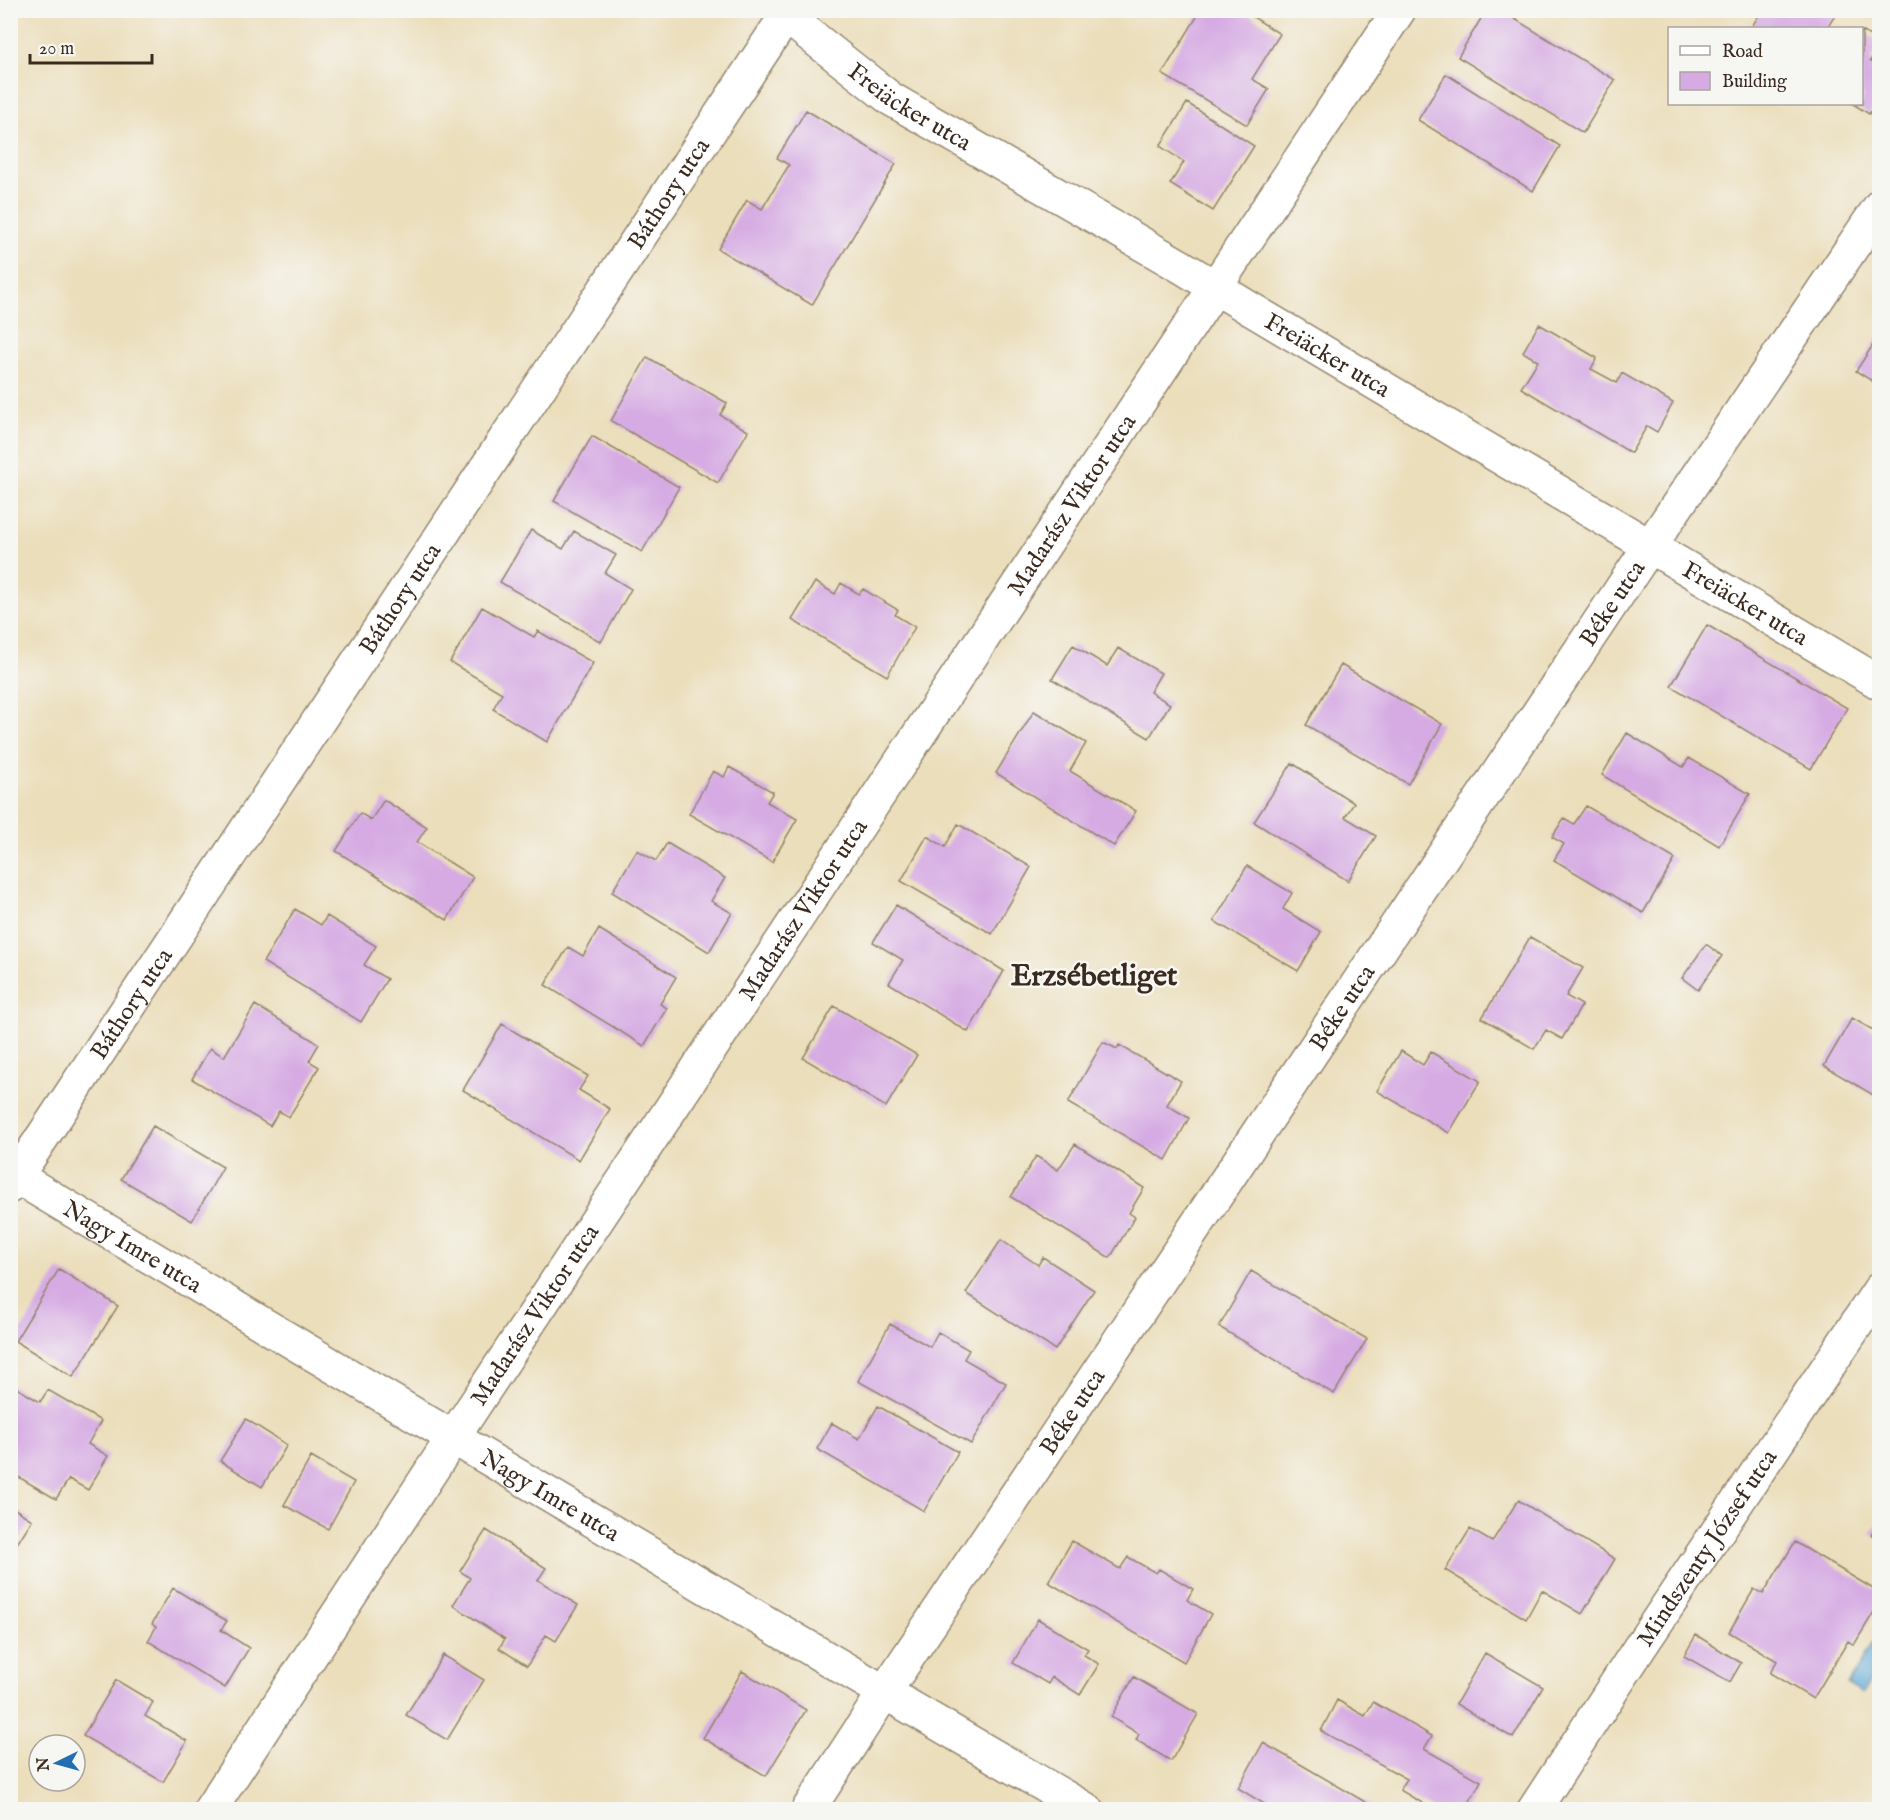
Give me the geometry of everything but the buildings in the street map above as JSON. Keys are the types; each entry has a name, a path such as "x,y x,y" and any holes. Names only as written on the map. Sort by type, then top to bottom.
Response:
{"street":[{"name":"Madarász Viktor utca","path":"210,1809 452,1439 1399,10"},
{"name":"Freiäcker utca","path":"788,13 891,99 1182,267 1880,683"},
{"name":"Báthory utca","path":"14,1181 788,13"},
{"name":"Béke utca","path":"808,1809 1650,546 1880,206"},
{"name":"Nagy Imre utca","path":"14,1181 884,1693 1087,1809"},
{"name":"Mindszenty József utca","path":"1534,1809 1880,1289"}],"water":[{"path":"1877,1636 1879,1638 1879,1666 1862,1694 1848,1685"}],"district":[{"name":"Erzsébetliget","path":"1094,975"}]}
